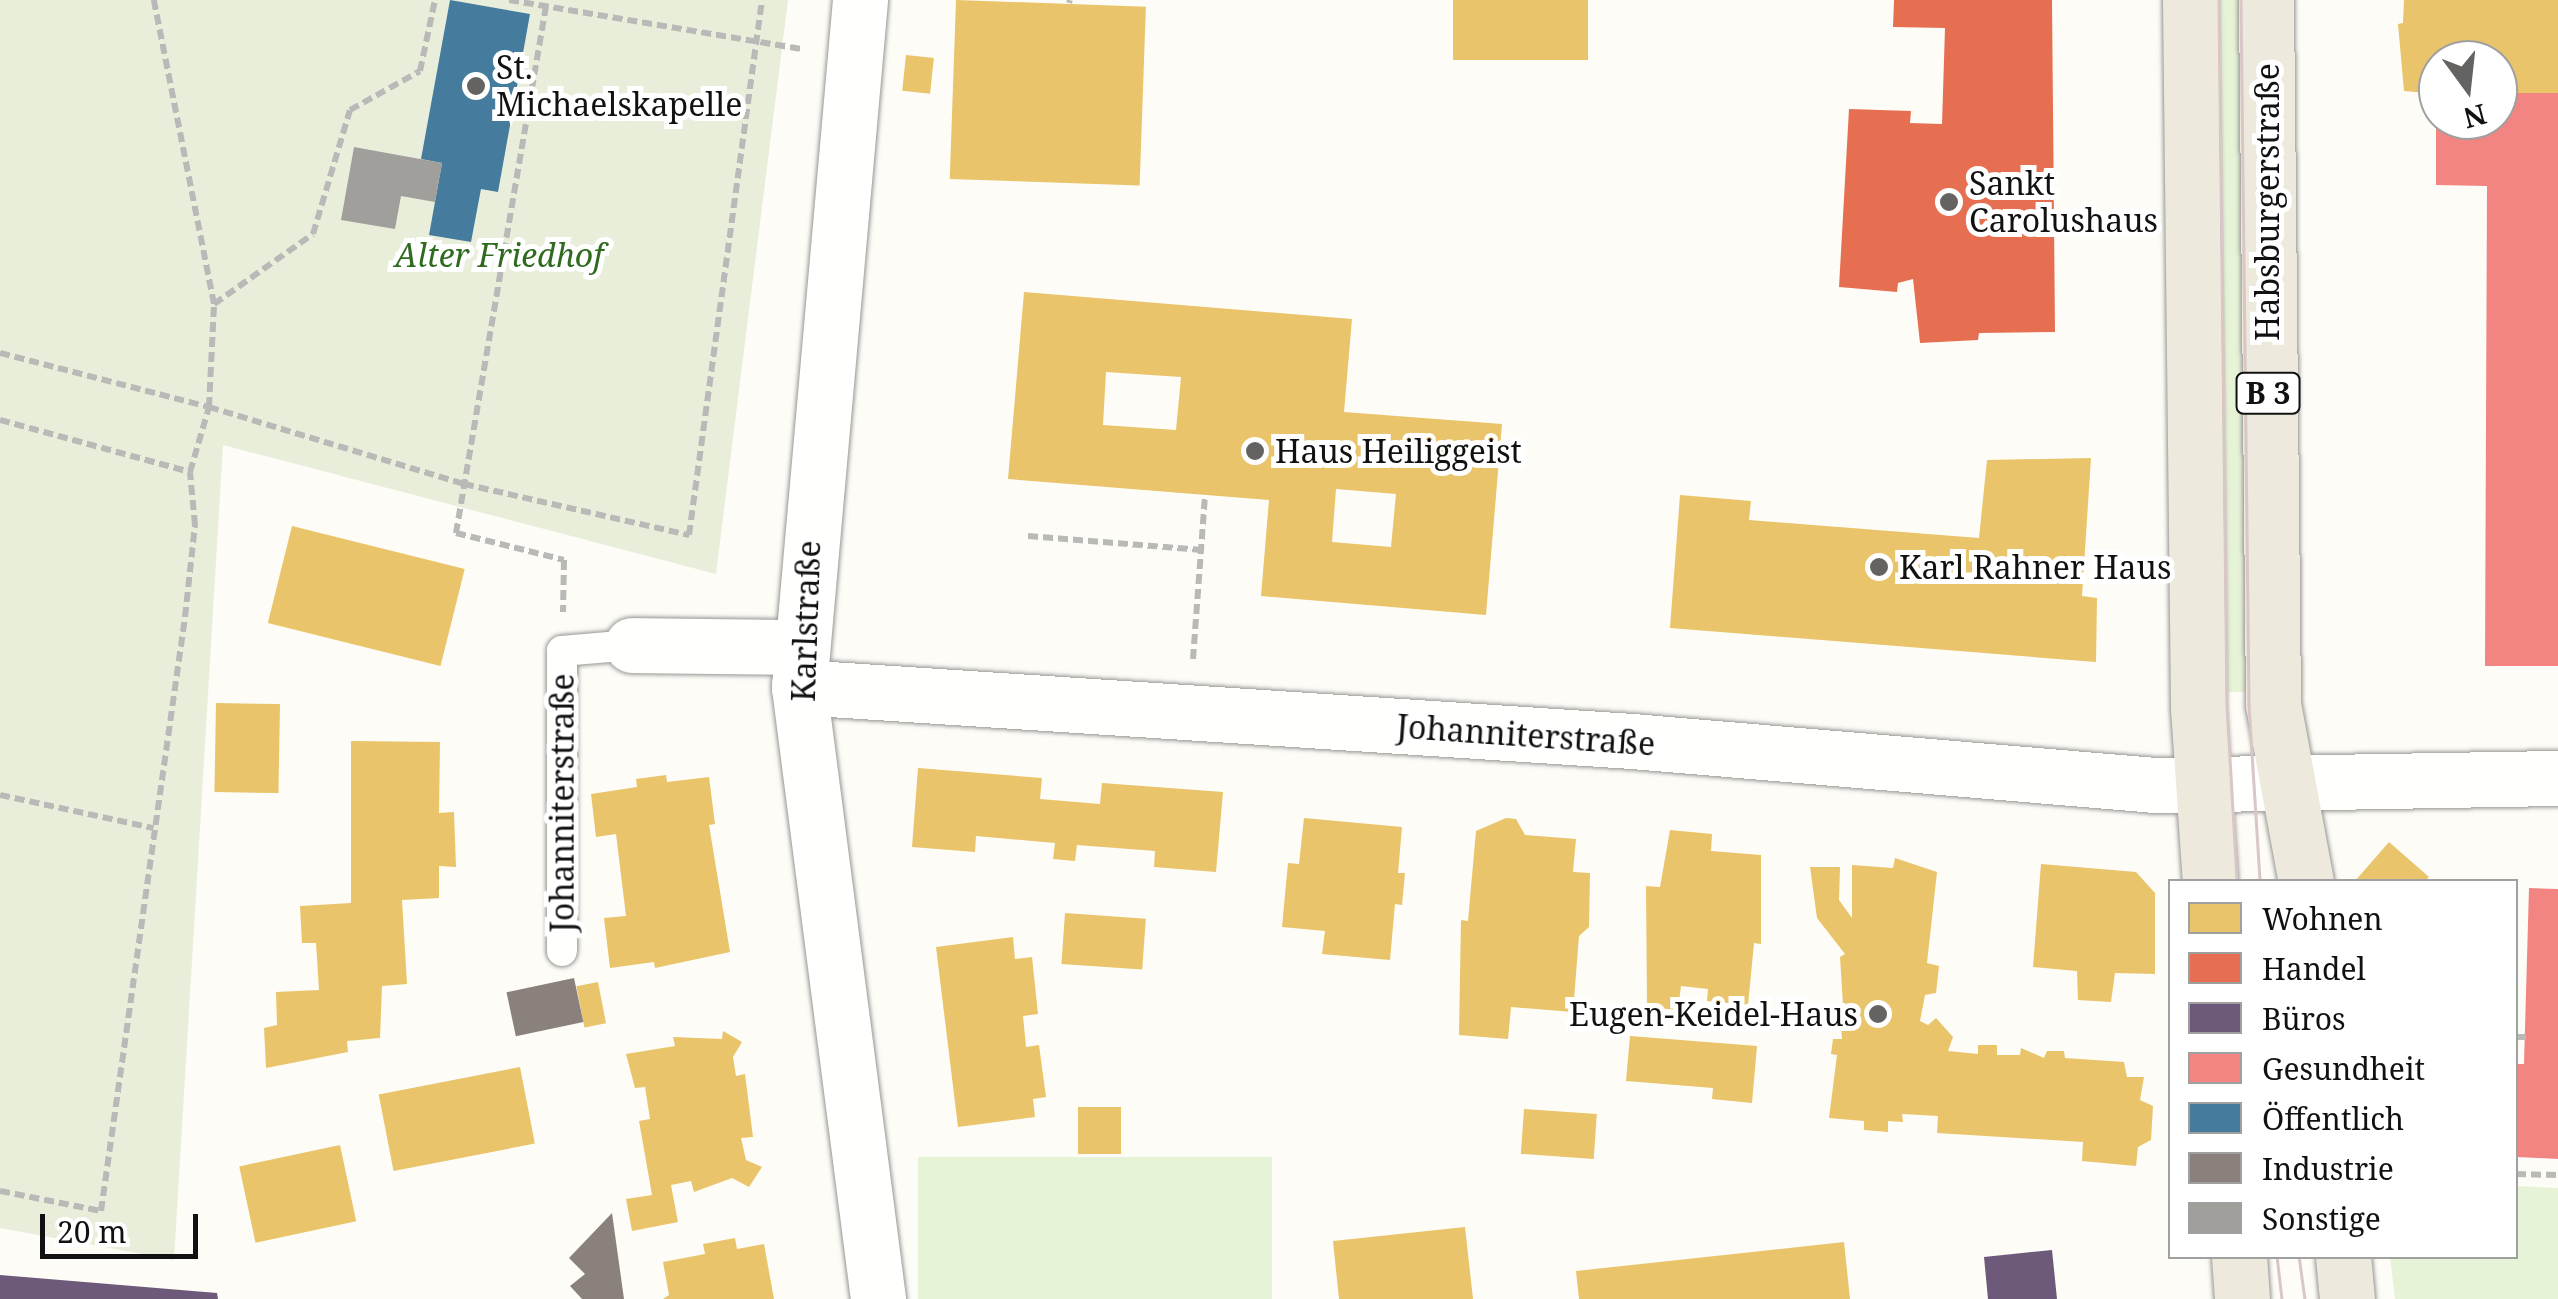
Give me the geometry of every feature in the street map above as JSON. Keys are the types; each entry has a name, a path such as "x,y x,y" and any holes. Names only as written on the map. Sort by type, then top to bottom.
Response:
{"main road":[{"name":"Habsburgerstraße","path":"2190,0 2249,784 2304,879"},
{"name":"Habsburgerstraße","path":"2211,879 2249,784 2274,704 2266,0"},
{"path":"2239,1259 2242,1299"},
{"path":"2343,1259 2347,1299"}],"street":[{"name":"Karlstraße","path":"860,0 799,667 878,1299"},
{"name":"Johanniterstraße","path":"632,645 1189,714 2249,784 2558,778"}],"lane":[{"name":"Johanniterstraße","path":"562,951 562,652 632,645"}],"path":[{"path":"0,1192 101,1210 195,525 190,472 209,406 214,304 154,0"},
{"path":"214,304 312,234 350,110 420,71 434,0"},
{"path":"509,0 756,44 854,55"},
{"path":"0,354 209,406 464,484 688,534 762,0"},
{"path":"546,6 456,533 564,560 562,652"},
{"path":"0,420 190,472"},
{"path":"1189,714 1206,496"},
{"path":"1028,536 1202,550"},
{"path":"0,795 153,828"},
{"path":"2518,1038 2526,1037"},
{"path":"2518,1174 2558,1175"}],"green space":[{"name":"Alter Friedhof","path":"0,0 788,0 716,574 223,445 174,1260 0,1228"},
{"path":"2207,0 2254,0 2254,692 2207,692"},
{"path":"918,1157 1272,1157 1272,1299 918,1299"},
{"path":"2518,1186 2558,1188 2558,1299 2395,1299 2390,1259 2518,1259"}],"building: Wohnen":[{"path":"956,0 1146,7 1140,186 950,179"},
{"path":"1453,0 1588,0 1588,60 1453,60"},
{"path":"2404,0 2558,0 2558,93 2518,93 2518,40 2418,40 2418,92 2404,91 2398,24 2403,23"},
{"path":"906,55 934,58 930,94 902,91"},
{"name":"Haus Heiliggeist","path":"1024,292 1352,319 1344,412 1502,424 1486,615 1261,596 1269,500 1008,479","holes":["1106,372 1181,377 1176,430 1103,425","1336,489 1396,494 1391,547 1332,542"]},
{"name":"Karl Rahner Haus","path":"2091,458 2082,596 2097,598 2096,662 1670,628 1680,495 1751,501 1749,520 1979,538 1987,460"},
{"path":"292,526 465,569 441,666 268,623"},
{"path":"216,703 280,704 278,793 214,792"},
{"path":"351,741 440,742 439,813 454,812 456,867 439,866 439,898 402,900 407,984 382,986 380,1038 347,1041 348,1052 266,1068 264,1028 277,1025 276,992 319,990 316,943 302,943 300,906 351,903"},
{"path":"918,768 1042,778 1040,799 1100,804 1102,783 1223,792 1216,872 1154,867 1155,851 1077,845 1075,861 1053,859 1055,843 976,836 975,852 912,847"},
{"path":"666,775 667,782 709,777 715,824 709,825 730,952 655,968 654,962 610,968 604,918 626,916 616,834 596,837 591,794 637,787 636,779"},
{"path":"1304,818 1402,827 1398,873 1405,873 1402,905 1395,904 1390,960 1322,954 1325,931 1282,927 1288,863 1299,864"},
{"path":"1506,818 1516,819 1525,835 1576,839 1573,872 1590,873 1589,927 1579,936 1573,1012 1511,1007 1508,1039 1459,1035 1461,920 1468,921 1476,831"},
{"path":"1670,830 1712,834 1711,851 1761,855 1761,944 1754,943 1748,1005 1707,1001 1708,989 1681,986 1678,1010 1647,1007 1646,886 1660,887"},
{"path":"2389,842 2429,877 2427,879 2357,879"},
{"name":"Eugen-Keidel-Haus","path":"1895,858 1937,872 1927,963 1939,966 1936,993 1925,995 1920,1021 1928,1025 1936,1018 1953,1037 1948,1051 1978,1054 1978,1045 1997,1045 1997,1055 2020,1055 2021,1048 2044,1058 2047,1051 2064,1051 2065,1058 2124,1062 2127,1077 2144,1077 2140,1100 2153,1106 2151,1140 2138,1147 2136,1166 2082,1161 2083,1142 1937,1133 1938,1116 1902,1114 1903,1122 1888,1121 1888,1132 1864,1130 1864,1121 1829,1118 1837,1055 1831,1054 1833,1039 1842,1039 1841,1026 1834,1026 1843,1005 1840,957 1845,954 1817,918 1810,867 1840,867 1839,900 1852,918 1852,865 1893,868"},
{"path":"2041,864 2136,872 2155,893 2155,974 2115,973 2111,1002 2078,1000 2077,971 2033,967"},
{"path":"1065,913 1146,919 1142,970 1061,964"},
{"path":"1013,937 1015,959 1032,957 1038,1014 1023,1016 1026,1047 1039,1045 1046,1097 1033,1099 1035,1117 958,1127 936,947"},
{"path":"598,982 606,1023 584,1027 576,986"},
{"path":"723,1031 742,1042 733,1057 736,1076 745,1074 753,1137 741,1138 746,1160 762,1167 749,1187 732,1178 694,1192 691,1181 671,1185 678,1222 632,1231 626,1199 652,1195 639,1121 650,1119 645,1087 635,1088 626,1054 675,1046 673,1037 722,1039"},
{"path":"1630,1036 1757,1046 1752,1103 1712,1099 1713,1088 1626,1081"},
{"path":"520,1067 535,1144 394,1171 379,1094"},
{"path":"1078,1107 1121,1107 1121,1154 1078,1154"},
{"path":"1524,1109 1597,1114 1594,1159 1521,1154"},
{"path":"340,1145 356,1221 255,1243 239,1166"},
{"path":"1465,1227 1473,1299 1339,1299 1333,1241"},
{"path":"735,1238 737,1249 764,1244 774,1299 663,1299 669,1295 663,1262 705,1254 703,1244"},
{"path":"1844,1242 1850,1299 1579,1299 1576,1271"}],"building: Handel":[{"name":"Sankt Carolushaus","path":"1894,0 2052,0 2055,332 1979,333 1978,340 1920,343 1913,279 1898,283 1897,292 1839,287 1849,109 1911,111 1910,123 1942,124 1945,28 1893,27"}],"building: Büros":[{"path":"2052,1250 2057,1299 1988,1299 1984,1257"},
{"path":"0,1275 217,1293 218,1299 0,1299"}],"building: Gesundheit":[{"path":"2518,93 2558,93 2558,666 2485,666 2487,186 2436,185 2436,140 2518,140"},
{"path":"2529,888 2558,889 2558,1159 2518,1157 2518,1064 2524,1064"}],"building: Öffentlich":[{"name":"St. Michaelskapelle","path":"450,0 530,14 498,192 481,189 471,242 429,235 442,163 421,159"}],"building: Industrie":[{"path":"574,978 583,1022 516,1036 507,992"},
{"path":"612,1213 624,1299 582,1299 570,1286 585,1274 569,1258"}],"building: Sonstige":[{"path":"354,147 442,163 435,202 401,196 395,229 341,220"}],"tram line":[{"path":"2219,0 2227,706 2237,879"},
{"path":"2241,0 2249,705 2260,879"},
{"path":"2277,1259 2282,1299"},
{"path":"2299,1259 2305,1299"}],"place":[{"name":"St. Michaelskapelle","path":"476,86"},
{"name":"Sankt Carolushaus","path":"1949,202"},
{"name":"Haus Heiliggeist","path":"1255,451"},
{"name":"Karl Rahner Haus","path":"1879,567"},
{"name":"Eugen-Keidel-Haus","path":"1878,1014"}]}
